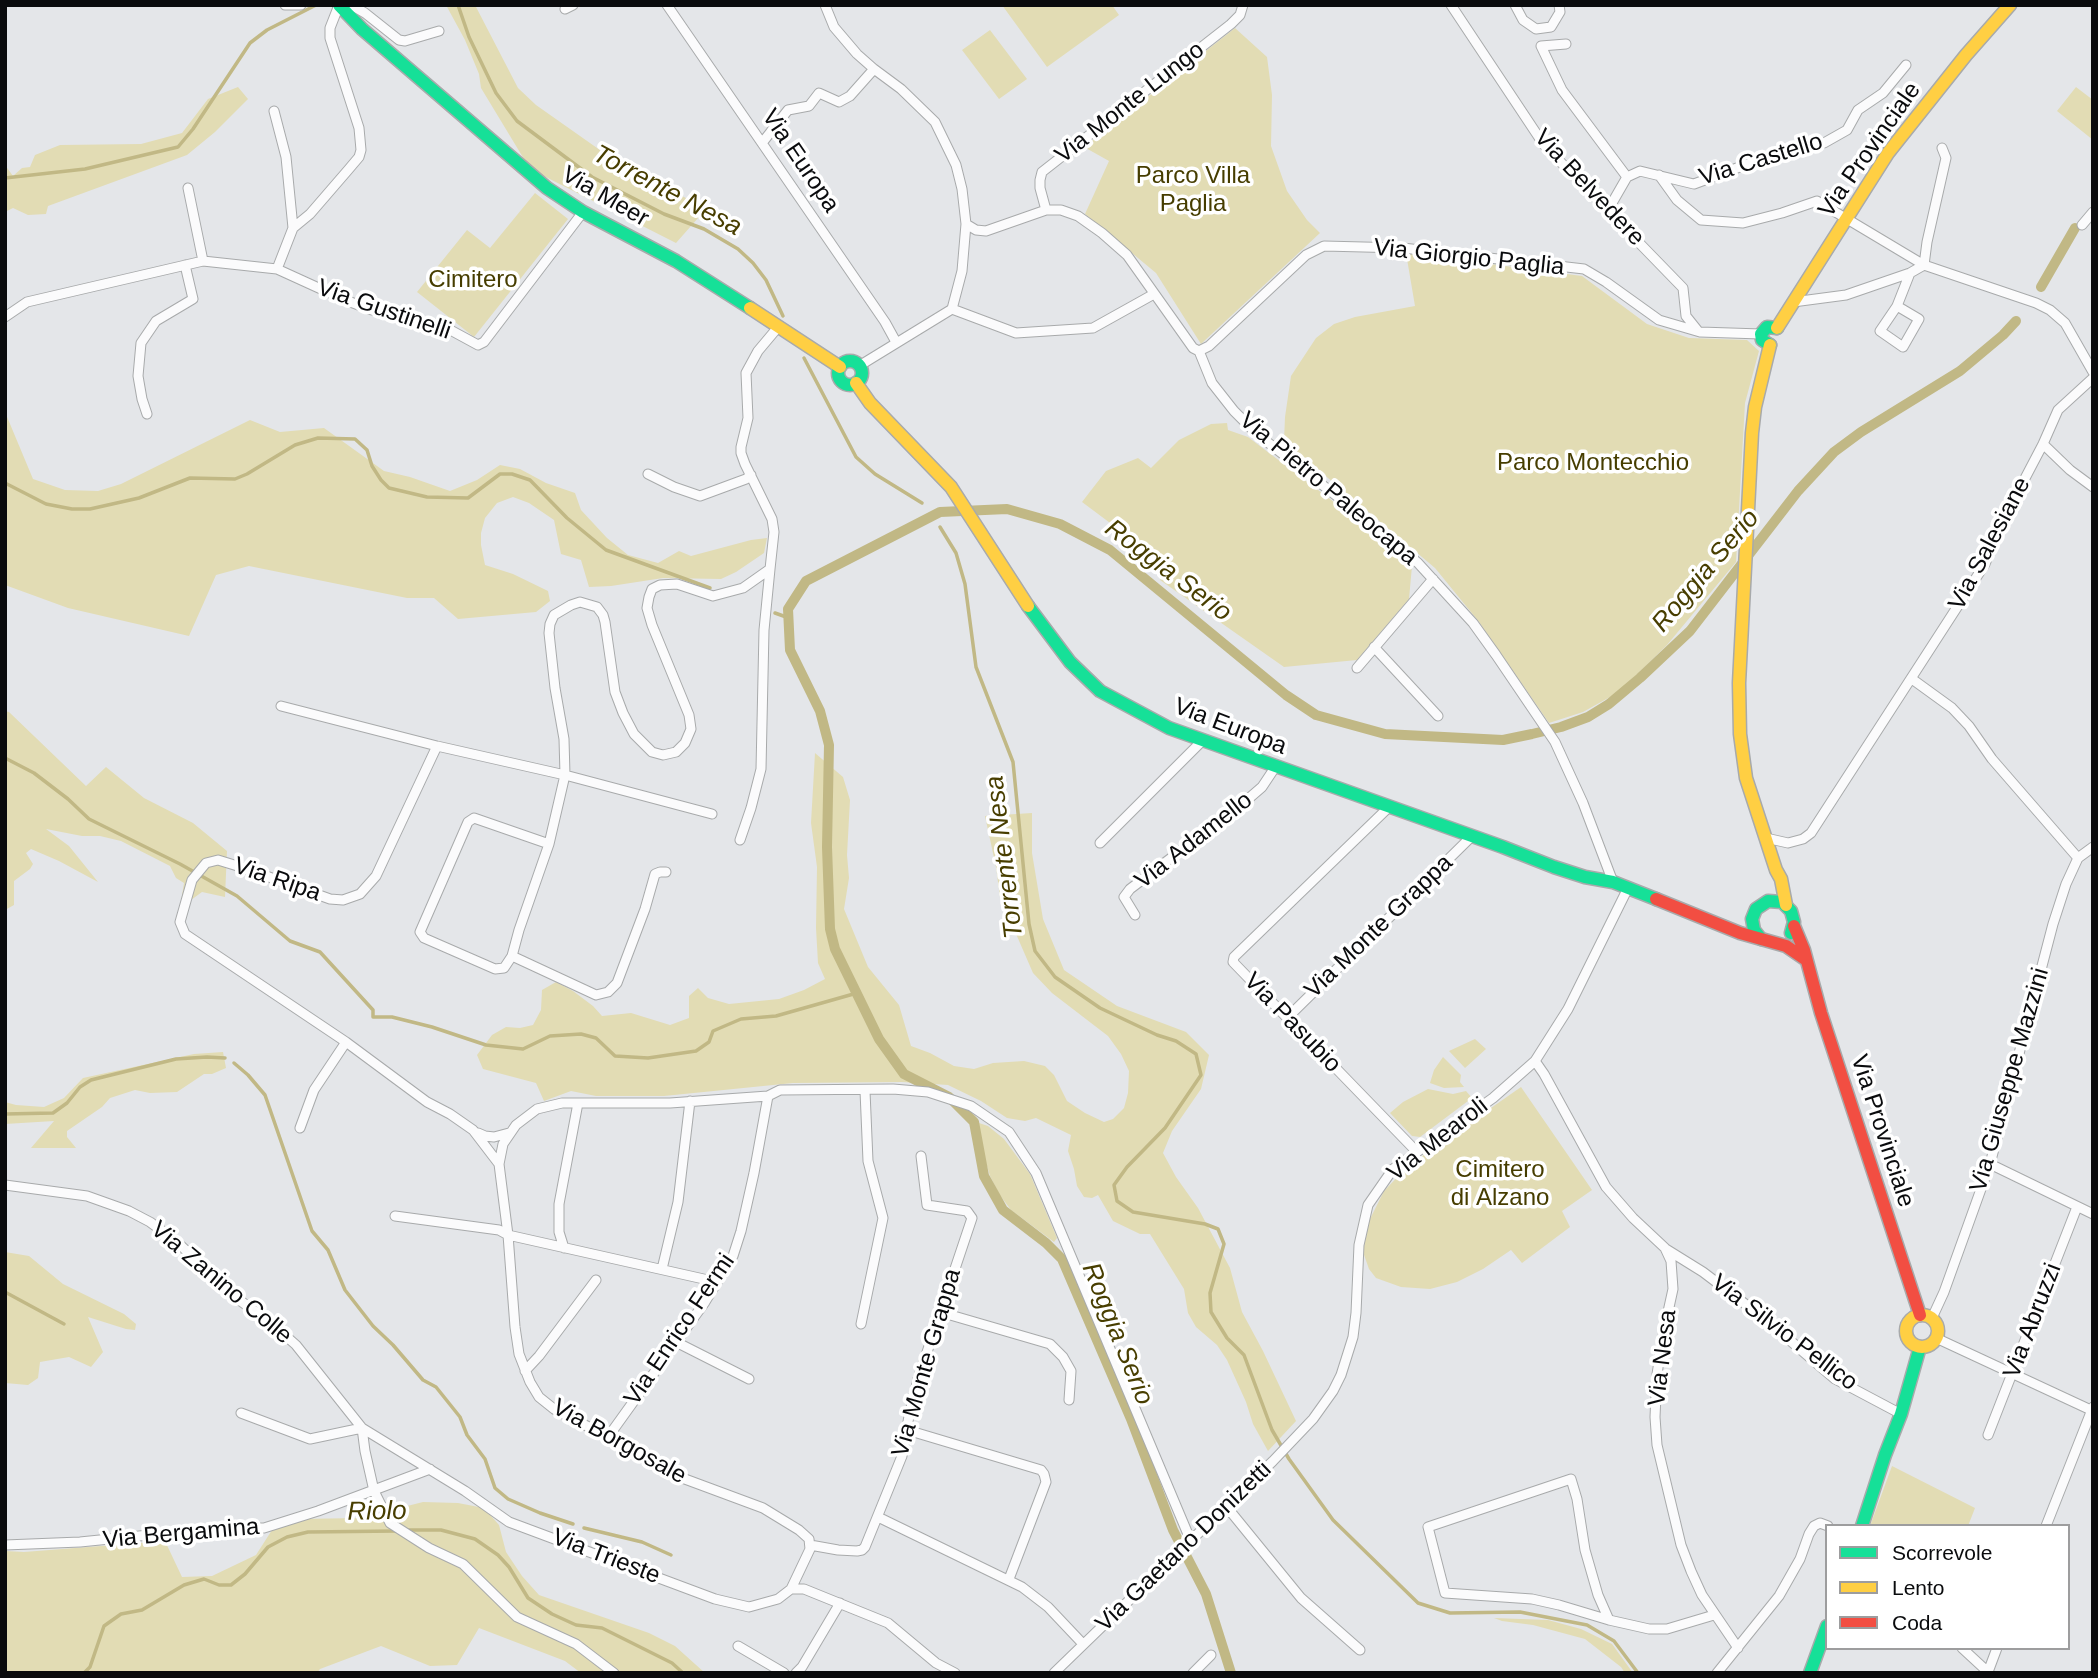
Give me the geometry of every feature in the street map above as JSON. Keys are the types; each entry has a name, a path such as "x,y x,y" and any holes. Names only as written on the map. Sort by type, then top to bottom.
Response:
{"street":[{"path":"285,5 301,5"},
{"path":"293,228 310,214 359,157 361,150 359,128 330,38 330,28 340,5 353,6 365,13 399,40 405,41 439,31"},
{"name":"Via Meer","path":"340,5 362,29 547,188 583,212 676,261 840,367"},
{"name":"Via Europa","path":"667,5 885,322 896,342"},
{"path":"825,5 834,27 874,69 901,89 935,122 957,165 966,224 962,271 952,309 859,366"},
{"name":"Via Monte Lungo","path":"1046,210 1040,188 1042,172 1231,24 1240,15 1243,5"},
{"name":"Via Belvedere","path":"1451,5 1544,145 1683,288 1686,316 1700,332"},
{"path":"1515,5 1523,20 1536,29 1551,27 1560,12 1559,5"},
{"name":"Via Provinciale","path":"1777,328 1888,153 1966,55 2010,5"},
{"path":"1566,44 1541,46 1562,90 1627,177 1608,211"},
{"name":"Via Castello","path":"1627,177 1640,172 1694,184 1761,159 1824,143 1847,130 1858,110 1883,93 1906,65"},
{"path":"762,143 788,110 809,106 819,93 839,102 850,96 874,69"},
{"path":"274,111 286,157 293,228 277,269"},
{"path":"1924,265 1946,158 1942,149"},
{"path":"1659,175 1677,201 1701,220 1743,223 1817,201 1924,265 2050,310 2065,323 2093,372"},
{"path":"188,188 203,261"},
{"path":"966,224 975,230 986,231 1046,210"},
{"name":"Via Pietro Paleocapa","path":"1046,210 1060,210 1078,216 1127,255 1193,348 1199,351 1212,383 1234,411 1257,435 1418,564 1464,613 1489,644 1555,742 1583,803 1613,882"},
{"name":"Via Gustinelli","path":"5,317 27,302 203,261 277,269 363,307 443,326 478,345 484,342 583,212"},
{"path":"2082,225 2093,212"},
{"name":"Via Giorgio Paglia","path":"1199,351 1209,346 1306,254 1324,246 1403,248 1584,270 1606,282 1659,320 1700,332 1761,334"},
{"path":"147,414 138,376 141,343 156,321 194,299 185,265"},
{"path":"1793,302 1846,295 1910,273 1924,265"},
{"path":"1897,306 1919,320 1903,347 1880,331 1897,306 1910,273"},
{"path":"952,309 1016,333 1093,328 1154,294"},
{"path":"740,840 761,769 764,629 774,532 772,519 741,453 748,418 746,373 758,351 779,326"},
{"path":"1767,327 1777,328 1780,333 1776,344 1770,345 1762,340 1761,334 1767,327"},
{"path":"1770,345 1755,407 1739,683 1740,734 1746,778 1776,870 1782,879 1786,905"},
{"path":"849,362 859,366 861,377 856,383 849,385 842,382 838,375 840,367 849,362"},
{"name":"Via Salesiane","path":"1766,838 1788,844 1811,834 1985,564 2000,526 2058,410 2093,378"},
{"name":"Via Europa","path":"856,383 870,403 943,477 962,502 1015,588 1070,662 1100,691 1169,728 1202,741 1585,877 1613,882 1760,939"},
{"path":"2043,444 2070,470 2093,487"},
{"path":"648,474 700,496 751,475"},
{"path":"549,844 474,818 468,822 421,932 424,937 495,969 504,968 512,956 549,844 565,775 564,739 549,634 554,615 580,603 597,607 603,615 615,692 623,713 644,746 663,755 676,752 685,743 691,729 689,715 646,608 652,589 660,585 677,584 713,596 743,589 770,569"},
{"path":"1357,668 1433,579"},
{"path":"1374,647 1438,716"},
{"path":"1912,679 1952,708 1969,726 1992,759 2078,858 2093,847"},
{"path":"281,706 712,814"},
{"path":"1100,843 1202,741"},
{"name":"Via Ripa","path":"346,1042 185,934 180,922 191,880 206,863 218,860 330,899 343,901 360,894 376,876 437,746"},
{"name":"Via Adamello","path":"1135,915 1124,897 1130,889 1240,806 1262,787 1276,766"},
{"name":"Via Pasubio","path":"1389,807 1234,957 1233,962 1416,1151"},
{"name":"Via Monte Grappa","path":"1287,1018 1472,836"},
{"name":"Via Giuseppe Mazzini","path":"1926,1316 1944,1292 1990,1164 2053,924 2078,858"},
{"path":"1768,901 1775,883 1776,870"},
{"path":"512,956 596,995 608,992 617,983 655,874 666,872"},
{"name":"Via Mearoli","path":"1313,1419 1341,1375 1353,1337 1359,1245 1368,1205 1393,1169 1493,1098 1535,1061 1568,1009 1628,888"},
{"path":"1722,924 1742,922 1754,914 1759,906 1768,901 1777,901 1786,905 1793,914 1794,926 1789,936 1775,943"},
{"path":"1754,914 1754,930 1760,939 1786,946 1805,959"},
{"name":"Via Provinciale","path":"1794,926 1926,1316"},
{"path":"300,1128 314,1090 346,1042 416,1095 473,1130 494,1137 509,1133"},
{"name":"Via Nesa","path":"1535,1061 1606,1186 1633,1218 1665,1248 1672,1268 1673,1289 1657,1374 1657,1445 1681,1545 1702,1595 1738,1648"},
{"path":"499,1164 503,1144 516,1125 537,1109 562,1103 670,1103 768,1096 780,1090 893,1089 928,1092 971,1106 1009,1132 1036,1173 1190,1539"},
{"path":"861,1324 883,1218 868,1161 865,1091"},
{"name":"Via Enrico Fermi","path":"608,1437 733,1256 741,1231 768,1096"},
{"path":"662,1269 678,1202 690,1101"},
{"path":"564,1248 559,1232 559,1205 578,1103"},
{"path":"473,1130 499,1164"},
{"name":"Via Monte Grappa","path":"810,1545 838,1550 862,1550 902,1456 918,1379 972,1218 967,1211 927,1205 921,1156"},
{"name":"Via Borgosale","path":"499,1164 508,1235 514,1327 525,1371 539,1397 554,1409 666,1472 763,1508 799,1530 810,1545"},
{"path":"1990,1164 2093,1214"},
{"name":"Via Zanino Colle","path":"5,1185 87,1196 129,1211 150,1222 176,1241 234,1297 270,1322 296,1345 362,1427 430,1469"},
{"name":"Via Abruzzi","path":"1988,1435 2077,1207"},
{"path":"395,1216 499,1230 508,1235 717,1282"},
{"name":"Via Silvio Pellico","path":"1665,1248 1703,1272 1765,1319 1835,1379 1901,1414"},
{"name":"Via Silvio Pellico","path":"1672,1268 1680,1266 1703,1272"},
{"path":"525,1371 596,1280"},
{"path":"940,1312 1050,1344 1063,1357 1071,1371 1069,1400"},
{"path":"1926,1316 1938,1327 1937,1338 1929,1345 1920,1347 1910,1341 1906,1328 1910,1320 1926,1316"},
{"path":"1937,1338 2092,1410 2047,1524"},
{"path":"676,1342 749,1379"},
{"path":"1863,1524 1901,1414 1920,1347"},
{"path":"241,1413 310,1439 362,1427"},
{"name":"Via Gaetano Donizetti","path":"1054,1673 1313,1419"},
{"name":"Via Zanino Colle","path":"362,1427 374,1491 392,1525 429,1548 463,1564 517,1617 576,1644 614,1673"},
{"path":"907,1430 1041,1470 1044,1474 1046,1482 1009,1580"},
{"name":"Via Bergamina","path":"5,1545 80,1542 218,1528 264,1528 430,1469"},
{"name":"Via Trieste","path":"430,1469 509,1521 715,1599 749,1607 778,1599 791,1589"},
{"path":"1609,1620 1598,1595 1585,1550 1571,1479 1428,1527 1445,1593 1532,1599 1609,1620 1649,1629 1667,1629 1714,1615"},
{"path":"1226,1506 1301,1598 1360,1650"},
{"path":"878,1517 1009,1580 1034,1595 1083,1644"},
{"path":"1717,1673 1779,1596 1800,1559 1814,1526 1820,1523 1825,1525"},
{"path":"810,1545 791,1589 804,1589 888,1623 936,1662 955,1673"},
{"path":"796,1673 840,1603"},
{"path":"1810,1673 1825,1632"},
{"path":"738,1646 784,1673"},
{"path":"1964,1650 1988,1672 1996,1650"},
{"path":"1193,1673 1211,1655"}],"green space":[{"path":"446,5 475,5 518,88 536,105 607,155 706,209 676,243 530,169 481,88 479,74 465,40"},
{"path":"1002,5 1112,5 1119,15 1047,67"},
{"name":"Parco Villa Paglia","path":"1235,28 1267,57 1272,95 1271,146 1287,191 1307,220 1320,233 1201,344 1156,273 1085,214 1109,161 1084,147"},
{"path":"990,30 1027,79 999,99 962,50"},
{"path":"238,87 248,99 187,155 48,206 46,214 28,215 13,208 5,212 5,165 13,176 22,168 30,167 35,155 60,145 141,144 182,133 208,99"},
{"path":"2076,87 2093,100 2093,140 2057,111"},
{"name":"Cimitero","path":"535,193 568,219 474,337 417,292 467,230 490,248"},
{"name":"Parco Montecchio","path":"1406,253 1582,276 1647,324 1689,338 1747,340 1759,351 1745,403 1736,562 1667,645 1619,692 1583,712 1549,723 1479,622 1435,568 1284,441 1291,376 1316,338 1334,324 1355,317 1415,306"},
{"path":"5,412 33,479 65,490 98,491 121,484 250,420 280,432 324,428 384,471 450,491 477,480 500,465 520,469 546,483 575,493 581,510 607,538 628,555 658,563 679,551 691,556 767,538 764,553 721,579 663,578 589,587 581,560 561,554 554,520 529,503 513,497 497,503 485,518 481,545 485,565 513,574 548,591 550,601 536,612 458,619 434,598 407,598 249,566 216,575 189,636 68,608 5,585"},
{"path":"1227,423 1228,430 1248,437 1367,527 1412,566 1409,599 1357,660 1284,667 1160,580 1169,567 1082,502 1106,471 1138,458 1151,468 1179,440 1211,424"},
{"path":"5,711 86,786 106,767 144,798 193,823 227,851 225,897 202,892 180,908 184,883 176,878 170,866 121,841 46,829 69,846 98,882 31,849 26,853 33,864 14,881 14,905 5,910"},
{"path":"815,753 843,777 850,800 847,855 849,878 844,909 868,967 899,1005 911,1046 954,1066 974,1069 993,1063 1024,1061 1045,1066 1054,1075 1067,1101 1104,1122 1113,1119 1124,1108 1129,1071 1121,1054 1108,1036 1052,993 1033,973 1000,897 985,816 1032,813 1032,853 1043,919 1064,970 1117,1006 1186,1032 1209,1055 1201,1089 1172,1131 1163,1153 1198,1208 1230,1268 1242,1312 1296,1421 1268,1451 1253,1424 1227,1360 1217,1345 1196,1327 1188,1313 1184,1289 1150,1234 1140,1234 1113,1221 1098,1195 1092,1198 1084,1197 1077,1186 1068,1151 1071,1135 1036,1118 1025,1121 1007,1118 981,1101 948,1085 902,1082 793,1083 664,1096 596,1096 571,1091 544,1101 536,1083 483,1069 477,1055 492,1035 506,1027 533,1025 541,1010 542,990 556,982 573,991 602,1016 631,1013 670,1025 689,1018 689,996 698,988 708,998 729,1004 779,999 825,979 818,963 817,867 811,823"},
{"path":"1475,1039 1486,1049 1465,1068 1449,1051"},
{"path":"223,1052 226,1068 212,1074 204,1074 177,1092 150,1093 135,1090 110,1098 102,1107 67,1131 67,1137 76,1148 31,1148 54,1121 5,1124 5,1102 44,1107 64,1098 83,1078 194,1054"},
{"path":"1443,1057 1461,1075 1460,1082 1464,1087 1444,1088 1430,1083 1434,1070"},
{"name":"Cimitero di Alzano","path":"1521,1087 1592,1190 1562,1211 1570,1227 1522,1263 1511,1250 1457,1282 1430,1289 1401,1287 1376,1278 1369,1269 1363,1252 1369,1221 1384,1191 1408,1166"},
{"path":"1428,1089 1453,1094 1466,1091 1472,1098 1420,1137 1412,1136 1390,1113 1403,1102"},
{"path":"979,1123 988,1126 1004,1139 1030,1174 1057,1238 1054,1242 1011,1210 999,1194 990,1176 981,1146"},
{"path":"5,1252 29,1256 63,1284 124,1314 136,1324 135,1330 88,1317 103,1352 91,1367 69,1357 40,1362 38,1378 28,1385 5,1383"},
{"path":"1892,1466 1975,1508 1969,1524 1871,1524"},
{"path":"423,1502 458,1503 484,1508 499,1525 506,1552 539,1595 649,1633 675,1646 705,1673 581,1673 565,1661 479,1628 457,1665 430,1666 381,1646 320,1669 317,1673 5,1673 5,1551 24,1552 165,1541 182,1577 212,1576 256,1555 272,1530 299,1519 360,1518"},
{"path":"1494,1618 1548,1620 1581,1629 1612,1644 1633,1673 1625,1673 1585,1639"}],"waterway":[{"path":"5,178 85,169 178,147 250,43 267,30 316,5"},
{"name":"Torrente Nesa","path":"458,5 469,37 496,93 517,121 592,177 664,214 704,229 738,249 766,280 783,316"},
{"name":"Roggia Serio","path":"2041,287 2075,228"},
{"name":"Roggia Serio","path":"1231,1673 1206,1594 1173,1530 1131,1419 1062,1259 1003,1210 984,1176 974,1122 949,1097 904,1074 879,1039 835,949 830,929 827,847 829,745 820,711 790,650 788,609 806,581 940,512 1007,509 1060,524 1110,550 1286,695 1316,715 1385,734 1503,740 1532,734 1588,717 1609,704 1640,678 1690,631 1798,491 1834,452 1861,432 1960,371 2016,321"},
{"name":"Torrente Nesa","path":"804,358 856,457 875,474 922,503"},
{"path":"5,483 46,504 90,509 139,498 190,478 235,479 295,445 318,438 355,439 367,450 372,466 389,488 427,497 468,498 500,474 512,474 530,480 567,518 606,550 710,588"},
{"name":"Torrente Nesa","path":"940,527 956,553 965,584 976,667 1013,762 1029,924 1035,951 1055,977 1100,1008 1176,1041 1196,1054 1201,1075 1165,1128 1127,1167 1114,1185 1117,1201 1133,1212 1205,1224 1218,1229 1224,1244 1210,1293 1211,1312 1227,1338 1244,1355 1272,1430 1289,1459 1333,1520 1418,1603 1450,1613 1520,1612 1587,1625 1614,1641 1638,1673"},
{"path":"775,613 789,618"},
{"path":"5,758 34,773 89,819 237,896 290,941 320,952 373,1010 373,1017 392,1017 486,1045 523,1049 550,1036 581,1034 596,1038 615,1056 648,1058 696,1051 709,1042 713,1031 741,1019 776,1016 857,993"},
{"path":"5,1114 53,1113 91,1080 176,1059 225,1058"},
{"path":"234,1063 265,1095 312,1231 328,1250 345,1290 373,1326 423,1380 436,1387 460,1417 467,1435 485,1459 495,1488 508,1499 573,1524"},
{"name":"Riolo","path":"5,1292 64,1324 53,1318"},
{"path":"584,1528 642,1542 671,1555"},
{"name":"Riolo","path":"408,1530 441,1530 475,1539 498,1555 509,1567 528,1598 552,1614 576,1625 602,1628 672,1663 683,1673"},
{"name":"Riolo","path":"84,1673 90,1667 104,1626 121,1614 142,1610 184,1585 204,1579 219,1585 231,1585 245,1574 268,1547 287,1537 308,1532 397,1531"}],"traffic: fast":[{"path":"339,5 362,29 547,188 583,212 676,261 750,308"},
{"path":"1770,345 1762,340 1761,334 1767,327 1777,328"},
{"path":"850,361 858,365 862,373 858,381 850,385 842,381 838,373 842,365 850,361"},
{"path":"1028,606 1070,662 1100,691 1169,728 1554,867 1613,882 1656,899"},
{"path":"1761,939 1754,930 1752,919 1756,909 1768,901 1782,902 1791,911 1794,922 1791,933"},
{"path":"1863,1524 1901,1414 1920,1347"},
{"path":"1810,1673 1825,1632"}],"traffic: slow":[{"path":"1777,328 1888,153 1966,55 2010,5"},
{"path":"750,308 840,367"},
{"path":"1770,345 1755,407 1752,433 1739,683 1740,734 1746,778 1781,879 1786,905"},
{"path":"856,383 870,403 951,487 1028,606"},
{"path":"1922,1315 1933,1320 1938,1331 1933,1342 1922,1347 1911,1342 1906,1331 1911,1320 1922,1315"}],"traffic: jam":[{"path":"1656,899 1740,933 1786,946 1805,959"},
{"path":"1794,926 1804,950 1821,1013 1920,1315"}]}
